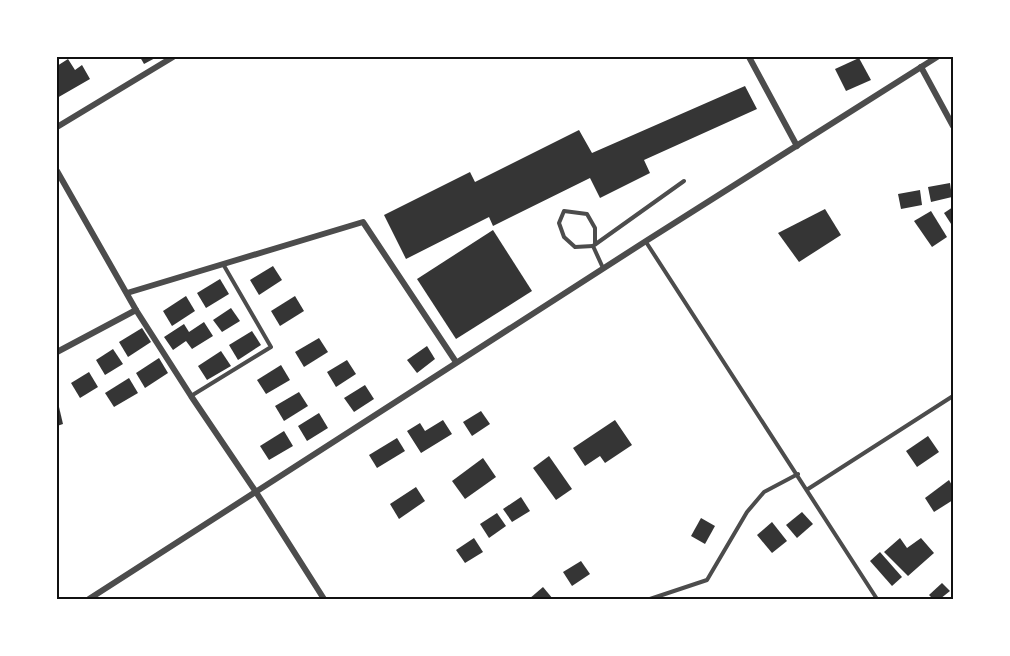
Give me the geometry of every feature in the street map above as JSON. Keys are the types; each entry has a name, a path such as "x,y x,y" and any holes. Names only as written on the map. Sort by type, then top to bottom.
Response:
{"street":[{"path":"57,127 173,57"},
{"path":"749,57 796,147"},
{"path":"89,599 646,240 937,57"},
{"path":"921,68 953,126"},
{"path":"57,171 136,310 324,599"},
{"path":"127,293 363,222 456,363"},
{"path":"57,352 136,310"}],"lane":[{"path":"603,268 594,245 595,228 587,214 564,211 559,223 564,237 575,248 594,245 684,181"},
{"path":"646,240 877,599"},
{"path":"191,396 271,347 223,264"},
{"path":"808,489 953,396"},
{"path":"650,599 706,580 747,512 764,492 798,474"}],"building":[{"path":"140,57 157,57 144,64"},
{"path":"859,58 871,80 846,91 835,69"},
{"path":"68,59 75,70 82,65 90,79 57,98 57,66"},
{"path":"745,86 757,109 644,160 650,173 600,198 590,178 493,226 489,217 406,259 384,215 470,172 475,182 579,130 592,153"},
{"path":"950,183 952,197 931,202 928,187"},
{"path":"920,190 922,205 901,209 898,194"},
{"path":"953,207 953,227 944,213"},
{"path":"825,209 841,235 799,262 778,233"},
{"path":"931,211 947,237 932,247 914,221"},
{"path":"493,230 532,291 456,339 417,279"},
{"path":"273,266 282,280 259,295 250,280"},
{"path":"220,279 229,294 206,308 197,293"},
{"path":"186,296 195,311 172,326 163,311"},
{"path":"295,296 304,311 280,326 271,311"},
{"path":"231,308 240,321 222,332 213,320"},
{"path":"204,322 213,336 192,349 186,341 173,350 164,337 184,324 189,332"},
{"path":"142,328 151,342 128,357 119,342"},
{"path":"252,331 261,345 238,360 229,345"},
{"path":"319,338 328,352 304,367 295,352"},
{"path":"427,346 435,359 417,373 407,360"},
{"path":"113,349 123,364 105,375 96,360"},
{"path":"221,351 231,366 207,380 198,366"},
{"path":"159,358 168,373 145,388 136,373"},
{"path":"347,360 356,374 336,387 327,372"},
{"path":"281,365 290,380 266,394 257,380"},
{"path":"89,372 98,387 80,398 71,383"},
{"path":"129,378 138,393 114,407 105,393"},
{"path":"365,385 374,399 354,412 344,398"},
{"path":"299,392 308,406 284,421 275,406"},
{"path":"59,407 63,424 57,426 57,408"},
{"path":"481,411 490,424 472,436 463,422"},
{"path":"319,413 328,428 307,441 298,426"},
{"path":"443,420 452,434 421,453 407,431 420,423 425,431"},
{"path":"615,420 632,445 605,463 600,456 585,466 573,448"},
{"path":"284,431 293,446 269,460 260,446"},
{"path":"928,436 939,452 917,467 906,451"},
{"path":"397,438 405,451 377,468 369,455"},
{"path":"549,456 572,489 556,500 533,468"},
{"path":"483,458 496,477 465,499 452,481"},
{"path":"949,480 953,487 953,500 934,512 925,498"},
{"path":"416,487 425,501 399,519 390,504"},
{"path":"521,497 530,511 512,522 503,509"},
{"path":"802,512 813,524 797,538 786,525"},
{"path":"497,513 506,526 489,538 480,524"},
{"path":"701,518 715,526 705,544 691,536"},
{"path":"772,522 787,541 772,553 757,535"},
{"path":"474,538 483,552 465,563 456,550"},
{"path":"900,538 907,548 921,538 934,553 908,576 884,552"},
{"path":"880,552 902,577 892,586 870,561"},
{"path":"581,561 590,574 572,586 563,572"},
{"path":"942,583 950,591 940,599 933,599 929,595"},
{"path":"543,587 553,599 529,599"}]}
